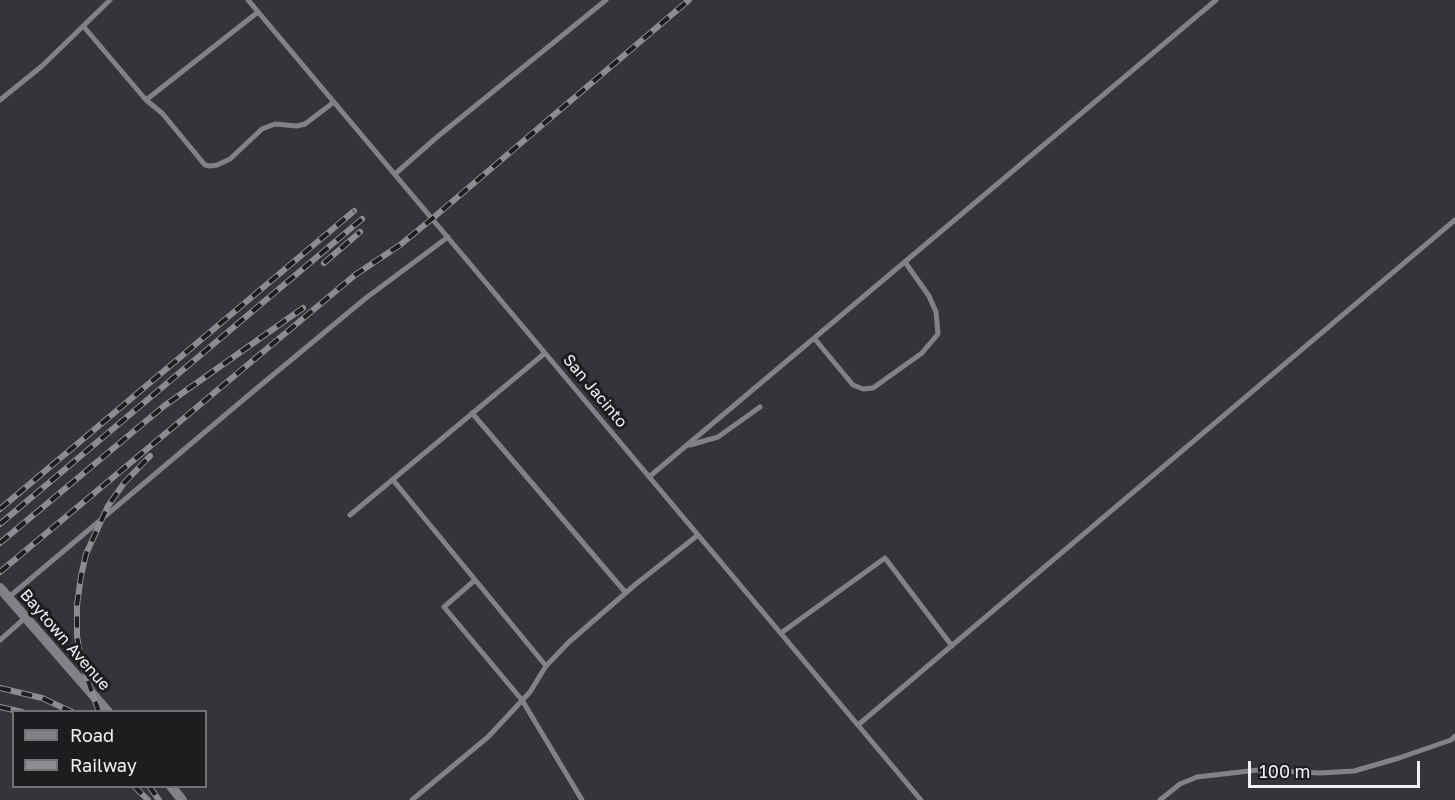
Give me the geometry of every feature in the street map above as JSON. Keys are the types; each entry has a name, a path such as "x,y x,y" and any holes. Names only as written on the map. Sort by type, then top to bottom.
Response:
{"street":[{"name":"Baytown Avenue","path":"0,588 107,710"},
{"path":"173,788 182,800"}],"lane":[{"path":"0,100 42,66 110,0"},
{"name":"San Jacinto","path":"248,0 921,800"},
{"path":"395,174 606,0"},
{"path":"649,477 1216,0"},
{"path":"146,100 258,12"},
{"path":"84,27 146,100 162,113 206,165 217,165 230,159 262,129 275,124 297,126 305,124 334,102"},
{"path":"858,725 1455,220"},
{"path":"9,598 283,366 366,298 448,237"},
{"path":"814,338 853,385 863,389 873,388 922,353 938,334 936,312 929,296 905,262"},
{"path":"350,515 545,352"},
{"path":"685,447 718,437 760,407"},
{"path":"472,413 626,593"},
{"path":"393,480 546,666"},
{"path":"412,800 488,737 522,700 546,666 569,642 698,535"},
{"path":"781,633 885,558 952,646"},
{"path":"475,580 444,607 522,700 582,800"},
{"path":"0,640 25,618"},
{"path":"1160,800 1180,784 1197,777 1258,770 1320,773 1354,771 1451,740 1455,736"}],"railway":[{"path":"0,572 355,275 400,245 433,218 689,0"},
{"path":"0,509 354,211"},
{"path":"0,524 362,219"},
{"path":"324,263 360,232"},
{"path":"0,543 164,406 303,308"},
{"path":"98,710 81,661 77,636 77,605 81,576 86,554 108,506 124,483 150,456"},
{"path":"0,688 42,698 68,710"},
{"path":"0,707 13,710"},
{"path":"136,788 148,800"},
{"path":"150,788 159,800"}]}
